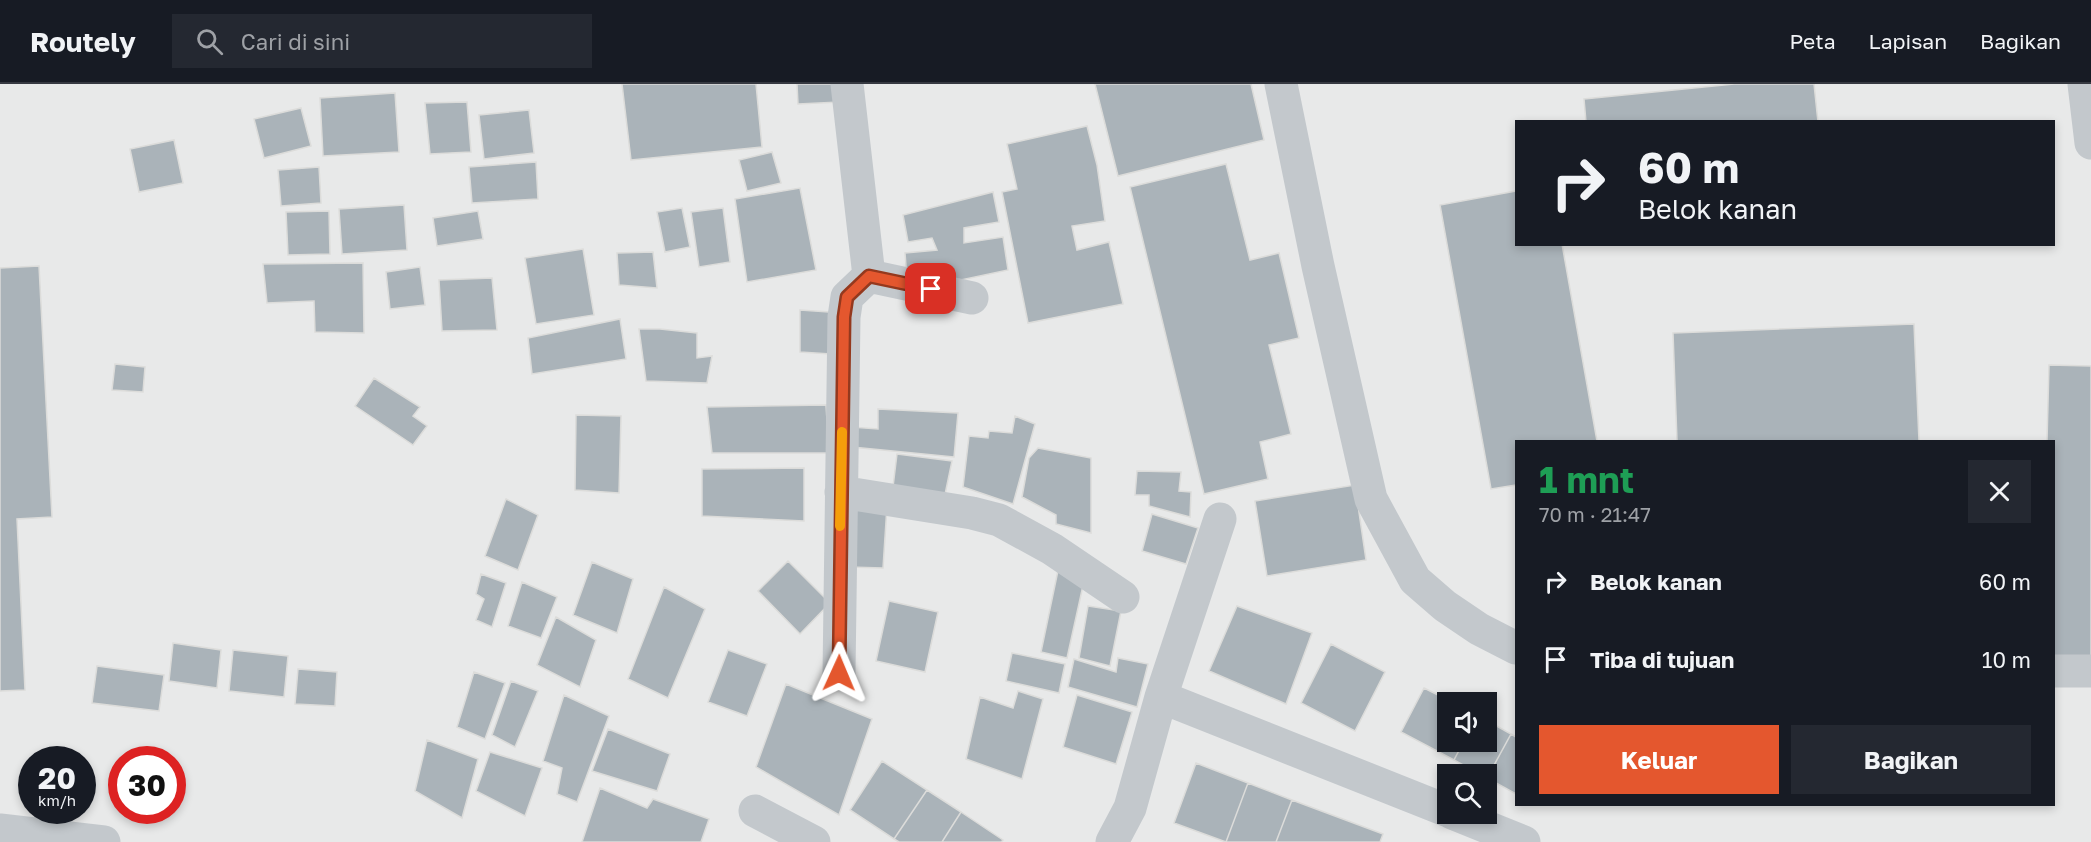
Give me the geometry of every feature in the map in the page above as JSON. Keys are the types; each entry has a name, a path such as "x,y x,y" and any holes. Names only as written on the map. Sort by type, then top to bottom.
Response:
{"street":[{"path":"847,84 869,276"},
{"path":"1281,84 1318,266 1371,500 1414,580 1445,606 1479,629 1515,647"},
{"path":"2084,84 2091,143"},
{"path":"869,276 972,298"},
{"path":"839,673 844,317 847,297 869,276"},
{"path":"841,492 972,513 999,520 1052,549 1124,597"},
{"path":"1112,842 1130,808 1161,697 1221,519"},
{"path":"2055,672 2091,671"},
{"path":"1161,697 1437,807"},
{"path":"755,811 814,842"},
{"path":"1479,824 1524,842"},
{"path":"0,830 104,842"}],"shaded area":[{"path":"0,84 2091,84 2091,842 0,842"}],"building":[{"path":"622,84 756,84 762,147 631,160"},
{"path":"797,84 839,84 840,102 798,104"},
{"path":"1095,84 1251,84 1264,140 1118,176"},
{"path":"1734,84 1814,84 1818,120 1586,120 1584,99"},
{"path":"395,93 399,152 323,156 320,98"},
{"path":"467,102 471,152 430,154 425,103"},
{"path":"301,108 311,146 264,158 254,119"},
{"path":"529,110 534,153 484,159 479,115"},
{"path":"1087,126 1097,165 1105,221 1072,226 1077,250 1109,242 1123,304 1028,323 1002,192 1017,189 1007,144"},
{"path":"174,140 183,183 139,192 130,149"},
{"path":"772,152 781,183 747,191 739,160"},
{"path":"536,162 538,199 472,203 469,167"},
{"path":"1226,164 1250,260 1279,253 1299,338 1269,345 1291,434 1260,442 1268,479 1204,494 1130,187"},
{"path":"319,167 321,203 281,206 278,170"},
{"path":"800,188 816,270 747,282 735,199"},
{"path":"1515,191 1515,246 1562,246 1597,440 1515,440 1515,485 1491,489 1440,205"},
{"path":"993,192 999,222 964,228 964,243 1003,237 1008,270 928,287 907,279 905,253 937,250 932,238 908,242 903,215"},
{"path":"404,205 407,250 342,254 339,209"},
{"path":"682,208 690,247 665,252 657,212"},
{"path":"723,208 730,262 699,267 691,212"},
{"path":"329,211 330,254 288,255 286,212"},
{"path":"478,211 483,239 437,246 433,218"},
{"path":"583,249 594,315 536,324 525,258"},
{"path":"653,252 657,288 619,285 617,253"},
{"path":"363,263 364,333 315,332 314,301 267,303 263,264"},
{"path":"39,266 52,517 17,519 25,690 0,691 0,268"},
{"path":"420,267 425,305 390,309 386,272"},
{"path":"492,278 497,330 442,331 439,280"},
{"path":"800,310 829,312 831,354 800,352"},
{"path":"620,319 626,359 532,374 528,338"},
{"path":"1914,324 1919,440 1677,440 1673,333"},
{"path":"639,329 697,333 697,358 712,356 707,383 646,381"},
{"path":"115,364 145,367 143,392 112,390"},
{"path":"2049,365 2091,366 2091,665 2055,664 2055,440 2047,440"},
{"path":"374,378 420,407 413,416 427,426 413,445 355,406"},
{"path":"826,405 829,453 712,453 707,407"},
{"path":"878,409 958,413 954,457 852,447 851,427 878,429"},
{"path":"576,415 621,416 619,493 575,490"},
{"path":"1015,416 1035,424 1013,504 963,487 969,436 988,438 989,431 1012,433"},
{"path":"1038,448 1091,458 1091,533 1056,524 1056,515 1022,497 1029,458"},
{"path":"897,454 952,461 943,504 892,495"},
{"path":"804,468 804,521 702,516 702,469"},
{"path":"1137,471 1181,472 1179,491 1191,492 1190,517 1149,506 1149,495 1135,495"},
{"path":"1355,485 1366,560 1267,576 1255,501"},
{"path":"506,499 538,515 518,570 485,556"},
{"path":"851,505 887,506 883,568 849,567"},
{"path":"1152,514 1198,528 1186,564 1142,551"},
{"path":"788,561 830,603 800,634 758,591"},
{"path":"1060,561 1084,581 1067,658 1041,652"},
{"path":"592,562 633,579 617,633 573,615"},
{"path":"481,574 506,583 492,627 476,620 484,599 476,594"},
{"path":"522,582 557,597 541,638 508,626"},
{"path":"664,587 705,609 668,698 628,679"},
{"path":"889,601 938,612 925,672 876,661"},
{"path":"1088,606 1121,611 1110,666 1079,658"},
{"path":"1237,606 1312,633 1286,704 1209,671"},
{"path":"556,617 596,640 580,687 537,665"},
{"path":"173,643 221,650 217,688 169,681"},
{"path":"1331,644 1385,672 1355,731 1301,703"},
{"path":"233,650 288,656 284,697 229,691"},
{"path":"728,650 767,664 747,716 708,702"},
{"path":"1012,653 1065,664 1059,693 1006,681"},
{"path":"1118,658 1148,664 1137,707 1068,687 1074,659 1116,672"},
{"path":"97,666 164,675 159,711 92,703"},
{"path":"298,669 337,672 335,706 295,704"},
{"path":"474,672 505,683 485,739 457,727"},
{"path":"511,681 538,691 515,747 492,735"},
{"path":"786,684 872,719 839,815 756,767"},
{"path":"1424,688 1437,694 1437,751 1401,732"},
{"path":"1018,691 1043,699 1022,779 966,759 980,697 1013,708"},
{"path":"564,695 609,716 577,802 557,794 562,768 543,761"},
{"path":"1077,695 1132,712 1116,764 1063,747"},
{"path":"1497,726 1511,734 1495,764 1461,764 1454,760 1458,752 1497,752"},
{"path":"608,729 670,754 657,791 592,771"},
{"path":"1511,734 1515,736 1515,793 1497,784 1497,764 1495,764"},
{"path":"427,740 478,759 462,818 415,791"},
{"path":"490,752 542,768 525,816 476,791"},
{"path":"1439,752 1458,752 1454,760"},
{"path":"882,761 927,790 894,839 850,810"},
{"path":"1196,763 1248,783 1226,842 1174,823"},
{"path":"1248,783 1292,800 1276,842 1226,842"},
{"path":"600,788 647,808 653,799 709,819 701,842 582,842"},
{"path":"927,790 961,812 942,842 899,842 894,839"},
{"path":"1292,800 1383,834 1380,842 1276,842"},
{"path":"961,812 1003,840 1001,842 942,842"}],"slow traffic":[{"path":"840,526 842,432"}],"route":[{"path":"839,673 844,317 847,297 869,276 931,289"}]}
